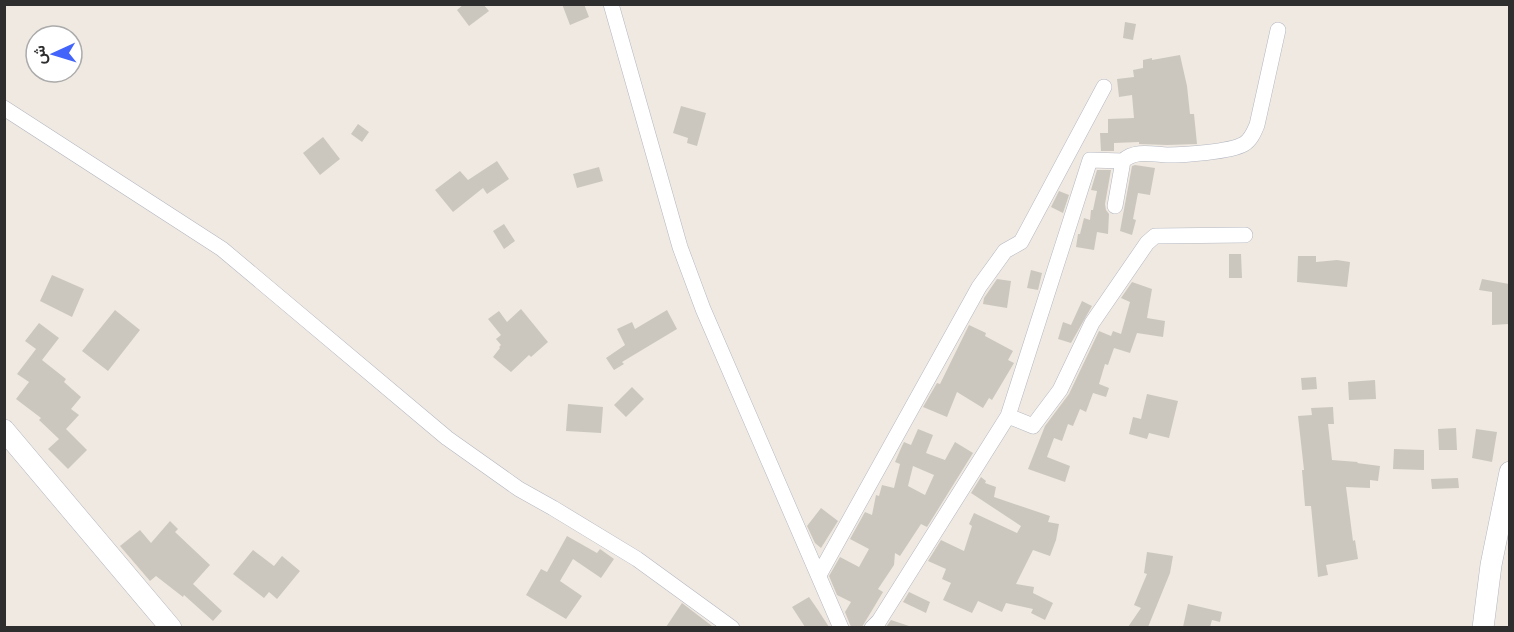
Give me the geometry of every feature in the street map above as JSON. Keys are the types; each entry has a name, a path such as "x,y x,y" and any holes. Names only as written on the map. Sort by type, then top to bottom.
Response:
{"street":[{"path":"611,4 680,247 703,309 841,627"},
{"path":"1115,206 1123,161 1129,155 1140,153 1178,155 1218,150 1246,143 1253,135 1257,125 1278,30"},
{"path":"819,575 979,286 1005,251 1021,242 1104,87"},
{"path":"4,108 222,249 447,438 519,489 637,559 732,627"},
{"path":"872,627 879,621 1008,416 1090,160 1123,161"},
{"path":"1008,416 1033,426 1060,390 1092,323 1147,243 1155,236 1245,236"},
{"path":"4,430 171,627"},
{"path":"1483,627 1491,565 1509,472"}],"building":[{"path":"464,4 483,4 489,11 469,26 457,10"},
{"path":"562,4 584,4 589,17 570,25"},
{"path":"1125,22 1136,24 1133,40 1123,38"},
{"path":"1180,55 1190,114 1194,114 1197,144 1114,143 1114,151 1101,151 1100,133 1108,133 1108,119 1134,118 1132,95 1119,97 1117,79 1134,77 1133,70 1143,68 1143,60"},
{"path":"681,106 706,113 697,146 687,143 688,138 673,133"},
{"path":"358,124 369,132 362,142 351,134"},
{"path":"323,137 340,159 320,175 303,153"},
{"path":"497,161 509,179 487,194 483,188 453,212 435,190 460,171 468,180"},
{"path":"1132,166 1155,168 1150,195 1138,193 1133,219 1136,220 1132,235 1120,231"},
{"path":"599,167 603,181 577,188 573,174"},
{"path":"1097,170 1111,170 1105,204 1109,214 1108,234 1097,232 1094,250 1076,247 1084,218 1090,220 1091,210 1093,210 1097,191 1091,190"},
{"path":"1059,191 1069,195 1063,213 1051,207"},
{"path":"504,224 515,241 504,249 493,231"},
{"path":"1229,254 1241,254 1242,278 1229,278"},
{"path":"1298,256 1316,256 1316,262 1337,260 1350,262 1347,287 1297,282"},
{"path":"1031,270 1042,273 1038,290 1027,288"},
{"path":"52,275 84,289 72,317 40,301"},
{"path":"997,279 1011,281 1007,308 983,304 984,298"},
{"path":"1482,279 1509,284 1509,324 1492,325 1492,292 1479,290"},
{"path":"1132,282 1152,289 1147,318 1165,321 1163,337 1137,333 1130,353 1114,348 1108,365 1105,364 1099,384 1109,388 1106,397 1093,393 1086,412 1080,409 1073,426 1068,424 1062,441 1054,438 1047,457 1070,466 1065,482 1028,469 1045,426 1069,394 1099,331 1111,336 1113,331 1121,334 1130,302 1121,298"},
{"path":"1082,301 1092,306 1071,343 1058,339 1063,322 1071,325"},
{"path":"521,309 548,342 531,357 529,355 511,372 493,357 500,348 501,345 496,339 501,335 488,319 499,311 507,322"},
{"path":"115,310 140,330 108,371 82,351"},
{"path":"667,310 677,329 622,362 624,364 614,370 606,358 625,345 617,329 632,322 635,329"},
{"path":"39,323 59,338 42,360 66,379 64,382 81,397 71,409 79,415 66,429 87,450 68,469 48,449 59,439 39,420 41,418 16,399 29,382 17,374 36,349 25,341"},
{"path":"969,325 1013,351 1008,360 1014,363 992,400 989,398 983,408 957,392 947,417 923,407 937,383 940,384"},
{"path":"1316,377 1317,389 1302,390 1301,378"},
{"path":"1375,380 1376,399 1349,400 1348,382"},
{"path":"632,387 644,399 626,417 614,405"},
{"path":"1147,394 1178,401 1169,438 1149,433 1147,439 1129,434 1133,417 1141,419"},
{"path":"568,404 603,407 601,433 566,431"},
{"path":"1333,407 1334,424 1328,424 1332,460 1380,466 1378,481 1370,480 1370,488 1346,487 1353,541 1355,540 1358,559 1326,565 1328,575 1318,577 1311,506 1305,506 1298,416 1312,415 1311,408"},
{"path":"1456,428 1457,450 1439,450 1438,429"},
{"path":"918,429 933,435 926,453 945,460 955,442 973,453 927,527 921,524 900,556 895,553 894,565 878,589 883,592 862,627 851,627 845,612 851,602 837,595 829,576 840,557 859,567 869,549 850,539 865,512 872,515 876,495 879,496 882,485 894,488 900,464 895,462 904,442 911,445","holes":["913,466 934,475 925,495 908,486"]},
{"path":"1476,429 1497,432 1492,462 1472,458"},
{"path":"1394,449 1424,450 1424,470 1393,469"},
{"path":"981,477 986,481 985,483 996,487 994,497 1050,516 1048,522 1059,524 1050,556 1033,550 1016,584 1034,587 1033,593 1053,603 1045,620 1031,613 1033,609 1006,603 1002,612 978,601 972,613 943,600 951,583 942,579 946,569 928,561 941,540 964,551 972,526 969,524 974,513 1017,533 1021,526 971,493"},
{"path":"1458,478 1459,488 1432,489 1431,479"},
{"path":"821,508 838,521 821,548 815,543 807,526"},
{"path":"170,521 178,529 175,532 210,565 193,584 222,611 213,621 184,595 183,597 156,576 150,581 120,546 140,530 151,543"},
{"path":"567,536 597,553 600,549 614,559 601,578 573,559 560,581 582,596 566,619 526,595 541,569 547,572"},
{"path":"253,550 274,566 282,556 300,571 277,599 269,592 264,598 233,574"},
{"path":"1147,552 1173,556 1170,573 1148,627 1128,627 1141,608 1134,605 1147,574 1144,573"},
{"path":"909,592 930,602 926,613 903,602"},
{"path":"809,597 829,627 805,627 792,607"},
{"path":"682,603 712,626 666,627"},
{"path":"1188,604 1222,612 1220,622 1212,620 1210,627 1183,627"},
{"path":"891,620 909,626 909,627 886,627"}]}
